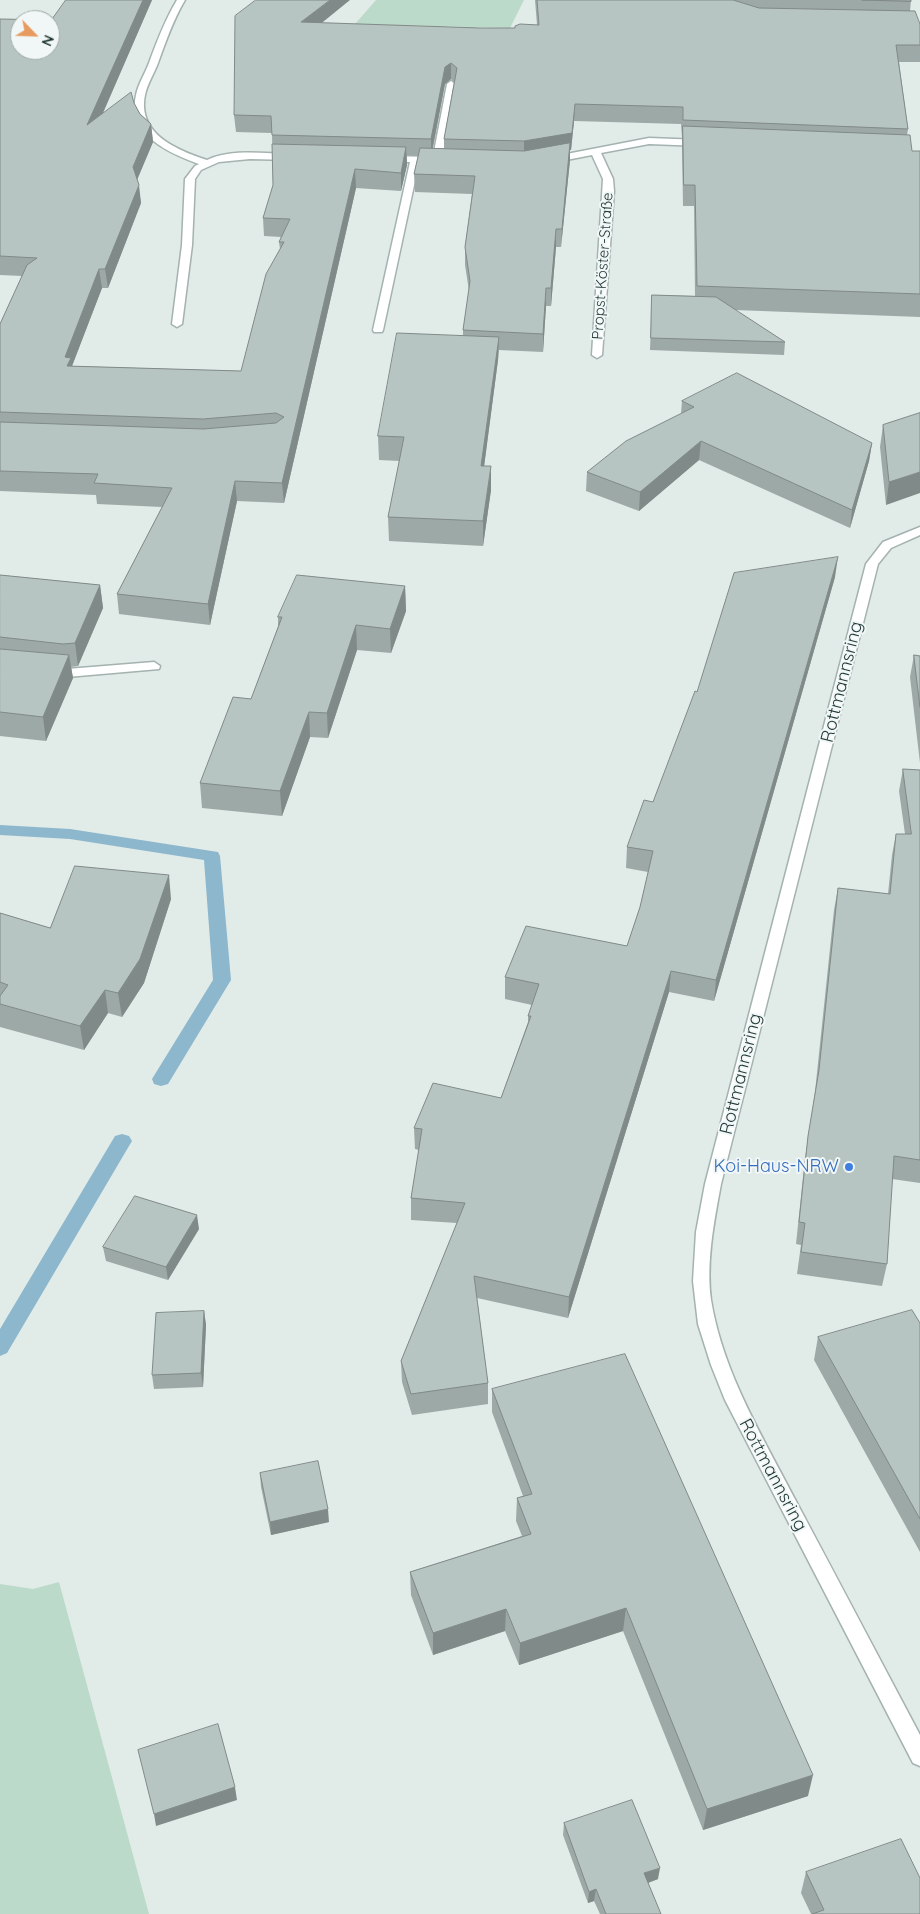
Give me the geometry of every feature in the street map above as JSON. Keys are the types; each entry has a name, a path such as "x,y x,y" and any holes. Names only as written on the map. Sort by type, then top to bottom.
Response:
{"street":[{"path":"181,0 170,16 140,95 140,114 142,124 159,143 183,155 206,163"},
{"path":"376,158 442,160 450,84"},
{"path":"538,162 649,141 711,144"},
{"name":"Propst-Köster-Straße","path":"595,151 608,179 609,191 597,355"},
{"path":"177,324 187,245 190,179 198,168 206,163 230,157 308,157"},
{"path":"378,330 415,159"},
{"name":"Rottmannsring","path":"920,531 887,545 872,564 713,1184 702,1254 702,1285 704,1314 731,1395 920,1756"},
{"path":"38,670 66,673 154,666"}],"green space":[{"path":"376,0 524,0 510,28 355,24"},
{"path":"59,1582 149,1914 0,1914 0,1584 33,1589"}],"building":[{"path":"66,0 143,0 87,125 131,92 140,114 151,124 133,167 139,185 105,269 99,269 65,357 71,358 67,366 241,371 266,274 284,242 279,242 290,219 263,218 273,185 272,144 406,147 401,173 355,169 282,483 235,481 208,604 117,594 172,488 94,483 98,474 0,471 0,422 203,429 276,423 284,417 276,413 203,419 0,412 0,324 27,265 37,258 0,256 0,19 10,19 10,60 60,60 58,10"},
{"path":"256,0 330,0 301,22 480,28 515,28 515,26 520,24 539,25 537,0 733,0 759,8 915,11 920,24 920,45 896,45 908,129 683,120 683,107 575,104 572,133 524,141 444,139 457,68 451,63 445,67 431,139 272,135 271,116 234,115 235,16"},
{"path":"862,0 911,0 911,1"},
{"path":"683,126 910,135 912,151 920,151 920,294 697,286 695,185 684,185"},
{"path":"570,143 562,229 556,229 551,288 546,288 543,334 463,330 470,281 465,247 475,176 414,174 420,148 524,151"},
{"path":"652,295 716,297 785,342 651,338"},
{"path":"397,333 499,337 481,466 491,466 483,521 388,517 404,437 378,436"},
{"path":"737,373 872,443 852,510 701,441 640,492 587,472 626,441 694,407 682,401"},
{"path":"920,413 920,472 889,482 883,425"},
{"path":"838,557 716,980 671,971 569,1297 474,1276 488,1383 411,1394 401,1361 465,1203 411,1198 422,1129 414,1128 433,1083 501,1098 531,1016 528,1016 539,984 505,977 526,926 627,946 640,907 653,851 627,847 644,800 653,802 695,691 697,692 734,573"},
{"path":"0,575 100,585 75,643 63,644 0,637"},
{"path":"297,575 405,586 390,629 356,625 327,713 309,712 280,791 200,783 233,697 251,699 282,617 278,617"},
{"path":"0,649 69,655 43,717 0,712"},
{"path":"914,655 920,656 920,707"},
{"path":"903,769 920,770 920,1160 894,1156 887,1264 801,1252 805,1223 799,1222 808,1136 819,1070 838,888 890,894 896,834 911,834"},
{"path":"75,866 169,875 140,959 118,993 105,990 80,1026 0,1004 0,996 8,985 0,982 0,913 50,928"},
{"path":"135,1196 197,1215 166,1267 103,1247"},
{"path":"912,1310 920,1323 920,1519 818,1337"},
{"path":"204,1311 201,1373 152,1375 156,1313"},
{"path":"625,1354 813,1775 707,1809 626,1608 520,1643 506,1609 433,1633 410,1572 531,1534 517,1498 532,1494 492,1389"},
{"path":"318,1461 328,1509 270,1522 260,1473"},
{"path":"218,1724 235,1787 154,1814 138,1750"},
{"path":"632,1800 660,1868 644,1873 661,1914 606,1914 596,1889 589,1892 564,1823"},
{"path":"901,1839 920,1878 920,1914 812,1914 824,1910 806,1872"}],"waterway":[{"path":"0,830 70,834 212,856 222,980 161,1079"},
{"path":"0,1347 122,1141"}],"place":[{"name":"Koi-Haus-NRW","path":"849,1167"}]}
